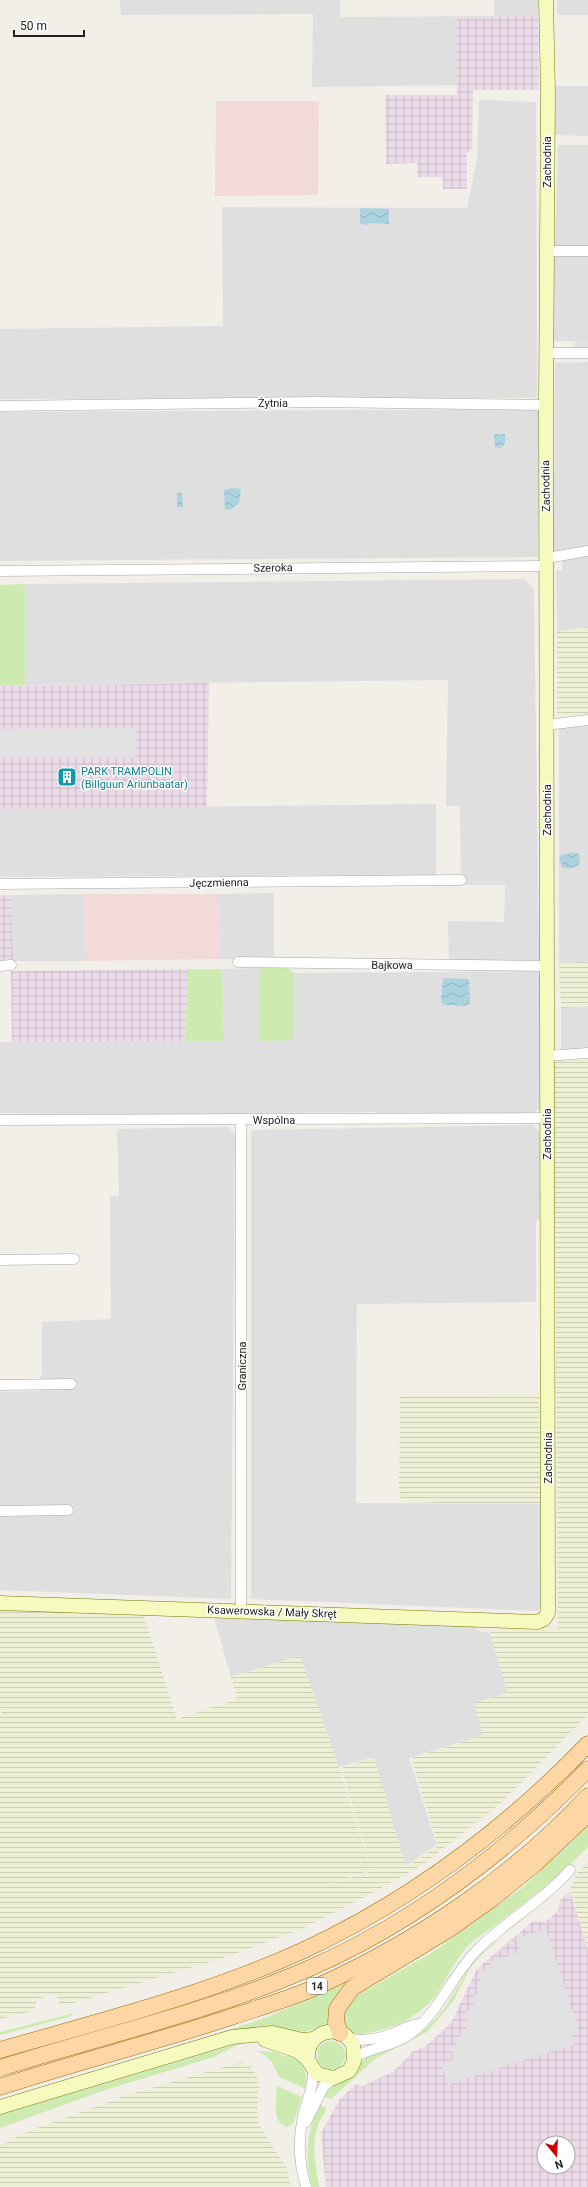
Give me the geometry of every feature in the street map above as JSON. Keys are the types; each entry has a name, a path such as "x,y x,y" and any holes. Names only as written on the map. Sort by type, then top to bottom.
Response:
{"main road":[{"path":"0,2050 188,1995 271,1964 337,1933 413,1889 500,1828 556,1777 588,1744"},
{"name":"14","path":"0,2068 212,2004 264,1986 346,1951 424,1907 471,1873 532,1823 588,1768"},
{"name":"14","path":"0,2087 265,2006 315,1987 348,1971 436,1922 479,1892 521,1859 588,1796"},
{"path":"345,2036 336,2022 338,2009 352,1988 448,1930 493,1898 535,1864 588,1814"}],"street":[{"name":"Zachodnia","path":"544,1619 548,1613 546,353 548,92 546,0"},
{"path":"547,251 588,251"},
{"path":"546,353 588,353"},
{"name":"Żytnia","path":"0,406 317,402 546,406"},
{"name":"Szeroka","path":"0,571 547,562 588,551"},
{"path":"547,724 588,720"},
{"name":"Jęczmienna","path":"0,884 461,880"},
{"name":"Bajkowa","path":"238,962 547,966"},
{"path":"0,966 11,965"},
{"path":"547,1056 588,1053"},
{"name":"Wspólna","path":"0,1120 547,1118"},
{"name":"Graniczna","path":"241,1120 241,1611"},
{"path":"0,1260 74,1260"},
{"path":"0,1385 71,1384"},
{"path":"0,1511 68,1510"},
{"name":"Ksawerowska / Mały Skręt","path":"0,1603 529,1622 537,1622 544,1619"},
{"path":"300,2145 308,2117 324,2086 334,2078 344,2074 354,2061 363,2053 415,2031 442,2001 460,1970 478,1949 556,1886 570,1870"},
{"path":"0,2107 216,2041 273,2033 302,2040 314,2038 329,2031 366,2040 393,2034 413,2024 420,2024"},
{"path":"254,2035 294,2049 322,2076 334,2078"},
{"path":"345,2036 355,2049 354,2061"},
{"path":"306,2187 300,2163 300,2145 303,2117 313,2082 309,2048 314,2038"}],"shaded area":[{"path":"120,0 340,0 340,17 494,16 494,0 538,0 538,15 456,19 457,85 312,87 313,14 121,15"},
{"path":"557,0 588,0 588,15 557,15"},
{"path":"538,15 539,90 473,90 472,148 467,153 467,189 443,189 443,177 417,177 417,163 386,164 385,95 457,95 456,19"},
{"path":"555,86 588,86 588,136 555,135"},
{"path":"479,100 536,102 537,398 0,399 0,329 223,326 222,207 467,208 477,159"},
{"path":"216,101 319,101 318,195 215,196"},
{"path":"558,145 588,145 588,247 555,247"},
{"path":"588,254 588,341 552,341 554,255"},
{"path":"575,341 588,341 588,351 575,351"},
{"path":"588,362 588,546 554,553 555,363"},
{"path":"536,409 539,412 538,557 0,561 0,412"},
{"path":"588,555 588,627 557,632 556,571 562,570 562,560"},
{"path":"524,579 534,589 539,960 449,961 448,921 504,922 505,885 461,885 460,806 446,806 448,680 26,685 25,584"},
{"path":"209,683 207,807 0,809 0,686"},
{"path":"588,724 588,961 559,964 559,727"},
{"path":"135,728 135,757 0,757 0,729"},
{"path":"436,804 436,875 0,877 0,809"},
{"path":"274,893 274,959 220,959 218,894"},
{"path":"84,894 85,961 13,961 11,895"},
{"path":"84,894 218,894 220,959 85,961"},
{"path":"0,895 11,895 13,961 0,961"},
{"path":"259,968 260,1041 294,1040 294,973 536,971 540,976 541,1108 533,1113 377,1115 377,1112 247,1113 247,1116 0,1113 0,1042 224,1041 222,969"},
{"path":"188,969 185,1041 12,1042 11,971"},
{"path":"588,1006 588,1048 561,1050 561,1008"},
{"path":"533,1125 540,1132 541,1220 536,1220 536,1302 357,1304 356,1503 540,1504 540,1607 538,1611 251,1599 251,1130"},
{"path":"228,1127 235,1134 231,1599 0,1590 0,1392 38,1391 39,1378 42,1375 42,1322 111,1319 110,1196 119,1196 117,1129"},
{"path":"214,1618 472,1625 479,1631 490,1633 508,1693 483,1735 409,1758 437,1845 405,1866 374,1757 339,1767 300,1656 231,1677"},
{"path":"570,1892 588,1949 588,2187 326,2187 321,2133 340,2099 356,2084 363,2086 394,2071 412,2052 426,2046 451,2023 477,1969 533,1921 545,1922 558,1911 560,1900"},
{"path":"546,1929 579,2032 572,2035 574,2044 448,2085 441,2064 454,2059 450,2047 457,2044 455,2038 468,2033 464,2021 468,2019 466,2012 475,2009 471,1997 479,1994 477,1987 482,1985 478,1972 492,1968 490,1962 520,1952 516,1939"}],"green space":[{"path":"25,584 26,685 0,686 0,585"},
{"path":"588,627 588,714 557,717 557,632"},
{"path":"588,961 588,1006 561,1008 559,964"},
{"path":"286,967 294,973 294,1040 260,1041 259,968"},
{"path":"188,969 222,969 224,1041 185,1041"},
{"path":"588,1058 588,1715 501,1803 424,1864 372,1893 302,1929 223,1958 60,2007 56,1994 37,1999 34,2011 0,2019 0,1715 2,1713 0,1707 0,1609 143,1613 177,1719 237,1699 231,1677 300,1656 339,1767 371,1870 317,1888 372,1871 341,1768 374,1757 406,1867 438,1846 411,1758 483,1735 474,1703 508,1693 490,1633 493,1626 558,1628 554,1061"},
{"path":"539,1394 540,1504 458,1504 401,1501 399,1488 400,1396"},
{"path":"588,1827 588,1847 568,1867 470,1944 457,1961 438,1992 422,2009 402,2022 380,2030 358,2035 348,2030 342,2014 353,1998 436,1950 522,1888"},
{"path":"588,1862 588,1949 570,1889 577,1873"},
{"path":"505,1935 479,1957 469,1970 453,2002 427,2032 376,2058 331,2099 323,2096 332,2087 350,2078 367,2057 414,2037 428,2027 446,2006 470,1967 478,1957"},
{"path":"358,1978 328,2023 306,2032 263,2027 243,2028 194,2041 265,2018"},
{"path":"74,2013 69,2017 0,2035 0,2032"},
{"path":"331,2041 341,2045 345,2055 341,2065 331,2069 321,2065 317,2055 321,2045"},
{"path":"244,2042 214,2057 105,2090 0,2128 0,2115"},
{"path":"257,2051 275,2052 286,2057 289,2053 298,2059 304,2068 306,2089 279,2077 272,2062 265,2055"},
{"path":"241,2062 250,2066 257,2076 259,2088 257,2110 259,2125 286,2166 291,2187 0,2187 0,2145 29,2131 127,2095"},
{"path":"277,2086 302,2097 293,2124 287,2127 282,2125 277,2116"},
{"path":"319,2104 325,2107 326,2110 317,2129 314,2147 319,2187 312,2187 308,2165 308,2145 309,2135"}],"water":[{"path":"360,208 389,209 389,224 360,224"},
{"path":"494,434 505,434 505,443 501,448 495,447"},
{"path":"232,488 241,489 239,503 232,509 225,510 224,490"},
{"path":"177,493 182,493 183,507 177,507"},
{"path":"578,853 580,857 579,865 572,868 563,868 559,859 561,855"},
{"path":"443,978 469,979 470,1003 467,1006 444,1005 441,1002"}],"place":[{"name":"PARK TRAMPOLIN (Billguun Ariunbaatar)","path":"67,777"}]}
